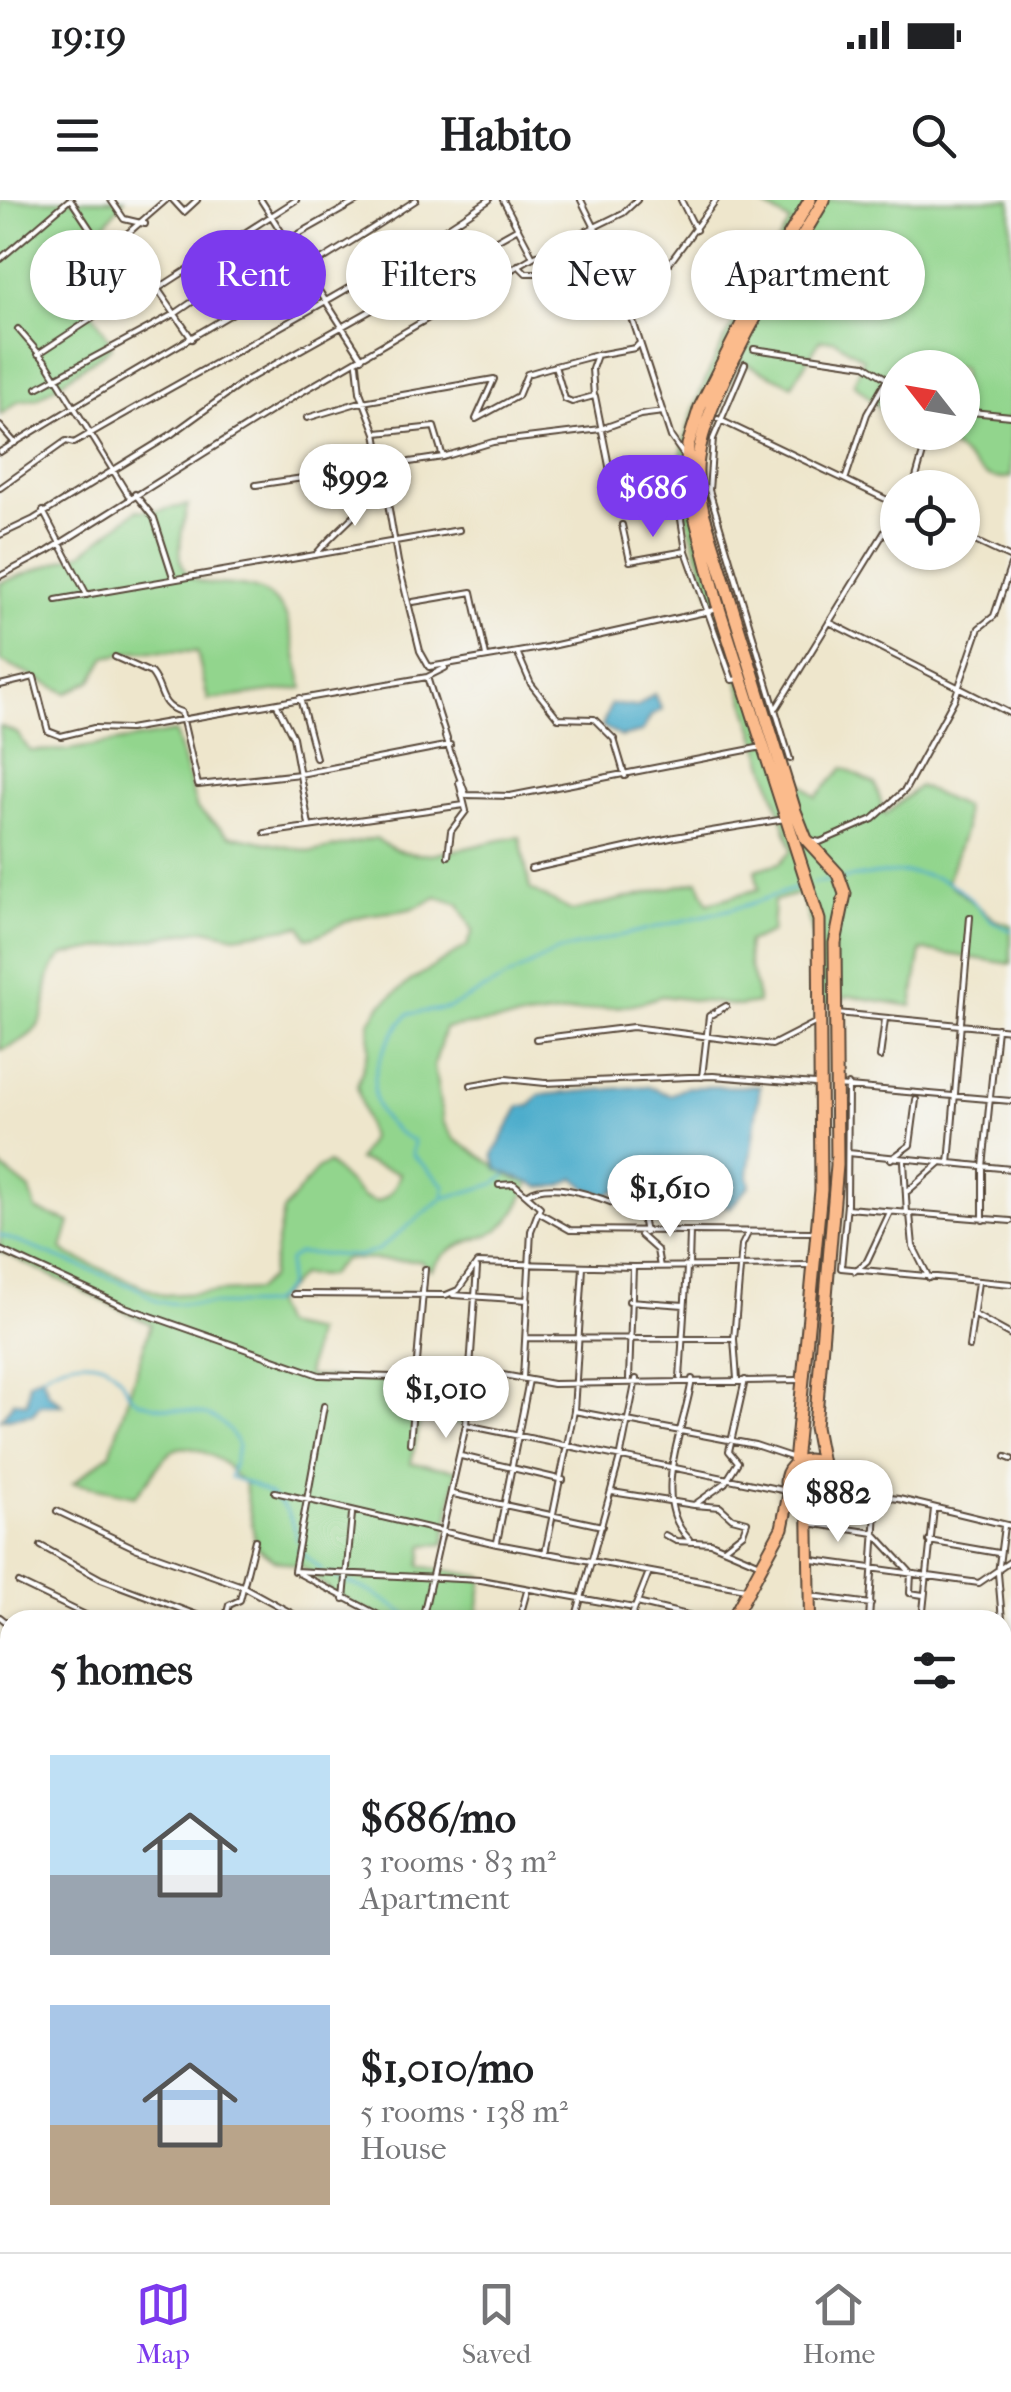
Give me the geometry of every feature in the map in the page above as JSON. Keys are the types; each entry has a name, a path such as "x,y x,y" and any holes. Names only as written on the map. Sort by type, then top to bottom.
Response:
{"highway":[{"path":"737,1610 782,1528 788,1492 786,1476 796,1461 816,1263 823,1125 821,952 813,894 714,611 686,481 686,458 706,394 810,200"},
{"path":"746,1610 806,1504 829,1491 829,1474 822,1464 815,1427 843,1086 835,943 844,903 841,879 806,839 771,712 699,495 698,458 778,278 828,200"},
{"path":"796,1461 809,1459 822,1464"},
{"path":"788,1492 806,1504"}],"main road":[{"path":"806,1504 810,1610"}],"street":[{"path":"0,259 70,200 90,230"},
{"path":"110,200 124,219 145,224"},
{"path":"134,230 170,200 184,212 196,200"},
{"path":"261,200 280,230"},
{"path":"161,287 296,200"},
{"path":"305,230 359,200"},
{"path":"326,256 416,200"},
{"path":"326,300 429,241 489,200"},
{"path":"502,200 532,255"},
{"path":"581,200 597,230"},
{"path":"584,230 623,213 637,200"},
{"path":"681,200 696,230 716,200"},
{"path":"0,535 342,325 432,280 518,228"},
{"path":"671,262 691,236"},
{"path":"0,576 60,544 133,496 532,258"},
{"path":"518,265 532,273"},
{"path":"161,291 192,338"},
{"path":"326,307 362,358"},
{"path":"37,388 181,310"},
{"path":"38,354 90,320"},
{"path":"0,452 70,406 222,320"},
{"path":"0,488 66,441 74,444 90,431 167,394 292,320"},
{"path":"633,320 671,437 686,458"},
{"path":"18,329 112,467 154,518 174,577"},
{"path":"307,418 368,402 494,379 476,419 518,396 527,374 636,348 640,343"},
{"path":"754,349 828,363 866,365 880,376"},
{"path":"597,356 592,369 594,396 614,492 686,481"},
{"path":"356,363 360,392 368,402 376,432 420,651 429,666 448,667"},
{"path":"746,364 714,417 880,498"},
{"path":"555,366 564,399 572,402 594,396"},
{"path":"845,479 867,414 880,391"},
{"path":"256,484 442,457 493,442 601,429 663,412"},
{"path":"980,413 1011,416"},
{"path":"0,426 15,443"},
{"path":"376,432 434,426 442,457"},
{"path":"0,685 34,677 48,730 61,736 94,728 118,730 185,721 428,677 486,656 714,611 686,551 673,468"},
{"path":"317,553 341,524 374,497 384,475"},
{"path":"43,511 87,596"},
{"path":"622,526 630,561 686,551"},
{"path":"56,600 459,530"},
{"path":"790,758 771,712 880,538"},
{"path":"980,544 1011,558"},
{"path":"806,839 820,842 873,818 895,802 928,752 959,689 974,640 984,621 994,616 1011,565"},
{"path":"412,602 472,592 486,656"},
{"path":"830,622 1011,714"},
{"path":"518,653 531,684 558,718 594,719 614,739 624,776"},
{"path":"115,658 151,673 161,698 170,709 182,712 198,785"},
{"path":"428,677 466,811 446,844 448,856"},
{"path":"300,698 316,758"},
{"path":"277,705 293,738 310,827"},
{"path":"445,737 466,795 510,796 762,747"},
{"path":"189,788 300,774 450,745"},
{"path":"265,833 288,826 310,827 464,805"},
{"path":"530,870 676,837 785,819"},
{"path":"949,1164 970,917"},
{"path":"702,1077 710,1014 726,1006"},
{"path":"837,1013 1011,1030"},
{"path":"880,1057 885,1018"},
{"path":"536,1039 633,1027 772,1044 815,1023"},
{"path":"984,1220 983,1167 997,1028"},
{"path":"471,1085 506,1079 545,1083 702,1077 815,1084"},
{"path":"1011,1100 843,1086 848,1153 840,1265 855,1271 1011,1284"},
{"path":"892,1159 910,1145 916,1100"},
{"path":"848,1153 1011,1170"},
{"path":"904,1161 913,1246 928,1278"},
{"path":"906,1195 912,1184 925,1179 940,1162"},
{"path":"497,1544 526,1379 532,1231 540,1213 540,1205 514,1184 499,1185"},
{"path":"528,1194 545,1190 621,1202 642,1217 642,1234 657,1250 660,1267"},
{"path":"847,1208 1011,1220"},
{"path":"855,1271 867,1262 890,1212"},
{"path":"540,1213 567,1230 642,1234 719,1228 748,1233 810,1232"},
{"path":"680,1378 690,1231"},
{"path":"738,1379 734,1339 742,1240 748,1233"},
{"path":"0,1250 125,1307 320,1375 417,1378 470,1373 576,1384 680,1378 804,1380"},
{"path":"477,1263 762,1268 816,1263"},
{"path":"446,1295 458,1290 477,1263"},
{"path":"424,1610 466,1425 477,1263"},
{"path":"544,1553 574,1411 584,1266"},
{"path":"578,1610 628,1424 633,1379 629,1301 634,1268"},
{"path":"410,1444 425,1269"},
{"path":"969,1347 978,1282"},
{"path":"294,1294 424,1294 528,1300"},
{"path":"629,1301 684,1305"},
{"path":"973,1314 1011,1335"},
{"path":"526,1338 734,1339"},
{"path":"689,1539 678,1529 671,1500 692,1380"},
{"path":"694,1505 728,1480 738,1462 729,1451 745,1380"},
{"path":"294,1571 324,1406"},
{"path":"574,1411 730,1442 796,1461"},
{"path":"466,1425 566,1448 621,1454 788,1492"},
{"path":"461,1456 562,1480"},
{"path":"829,1491 877,1496 1009,1525 998,1553 1001,1610"},
{"path":"275,1492 497,1544 748,1589"},
{"path":"611,1492 720,1507 732,1518 747,1522 743,1533 724,1548"},
{"path":"452,1494 602,1526"},
{"path":"870,1610 877,1496"},
{"path":"922,1610 934,1509"},
{"path":"57,1511 135,1548 242,1586 283,1610"},
{"path":"344,1599 352,1513"},
{"path":"809,1522 874,1533 911,1573 909,1591 923,1595"},
{"path":"665,1535 676,1541 689,1539 724,1548 762,1565"},
{"path":"228,1610 240,1600 255,1540"},
{"path":"929,1541 998,1553"},
{"path":"41,1546 101,1579 183,1610"},
{"path":"808,1559 978,1583 998,1566 1011,1561"},
{"path":"294,1571 432,1577 582,1596 657,1610"},
{"path":"294,1571 369,1610"},
{"path":"634,1610 649,1572"},
{"path":"20,1583 75,1610"},
{"path":"522,1610 527,1589"},
{"path":"810,1596 872,1604"}],"green space":[{"path":"0,200 124,200 100,230 30,230 30,320 97,320 112,347 38,398 19,401 0,415"},
{"path":"755,200 1011,200 1011,477 984,474 957,450 980,450 980,350 880,350 880,408 854,384 863,359 834,340 820,340 792,385 740,361 709,425 702,488 787,770 816,797 843,768 875,784 885,815 919,786 964,807 965,829 947,882 995,920 1011,925 1011,964 921,950 912,1006 849,996 820,1006 817,947 801,893 774,901 772,932 748,942 758,1003 739,1006 662,996 632,1005 445,1028 434,1066 443,1122 454,1139 517,1180 529,1182 519,1206 495,1231 457,1247 431,1270 420,1261 344,1259 328,1276 300,1275 273,1304 282,1325 315,1332 307,1376 399,1382 469,1379 464,1425 421,1416 411,1463 457,1470 444,1544 424,1545 420,1566 483,1577 478,1610 365,1610 333,1593 303,1567 274,1560 256,1546 244,1482 204,1452 179,1448 170,1453 135,1496 73,1483 110,1454 151,1324 0,1251 0,1166 30,1190 36,1210 70,1222 62,1249 69,1255 163,1295 256,1290 270,1278 283,1211 317,1169 328,1163 364,1198 377,1202 395,1187 400,1173 358,1160 370,1138 357,1086 369,1049 370,1022 381,1005 409,982 467,946 473,931 459,904 437,897 407,910 352,919 307,938 301,926 235,936 205,929 64,955 54,967 42,1018 35,1030 0,1050 0,726 17,733 30,751 68,750 175,732 197,809 229,835 312,852 376,838 392,848 428,854 520,837 530,889 572,911 698,881 708,903 759,889 755,870 780,863 792,850 688,522 681,471 688,427 711,367 736,320 925,320 925,230 786,230 790,222"},
{"path":"188,505 180,544 183,567 193,579 249,587 268,595 287,619 303,688 208,700 197,652 138,651 106,657 92,680 67,693 0,661 0,583 83,553 137,510"}],"water":[{"path":"654,694 662,709 651,716 642,732 621,737 602,726 611,704 637,707"},
{"path":"647,1086 670,1095 687,1087 760,1086 750,1185 731,1207 701,1202 658,1169 607,1195 588,1189 575,1178 561,1186 540,1187 497,1169 493,1155 520,1106 530,1106 539,1095"},
{"path":"42,1375 48,1393 63,1405 40,1405 33,1414 1,1419 14,1401 27,1403 29,1382"}],"waterway":[{"path":"843,879 889,873 936,878 963,892 990,919 1011,930"},
{"path":"813,883 835,880"},
{"path":"0,1235 139,1289 159,1302 270,1303 287,1287 289,1260 298,1253 358,1256 377,1251 443,1198 445,1186 412,1154 414,1141 394,1129 375,1100 378,1066 408,1014 449,1008 557,951 744,906 805,885"},
{"path":"444,1198 495,1184 506,1175"},
{"path":"42,1376 71,1363 103,1364 112,1369 138,1401 208,1415 219,1421 238,1446 230,1477 275,1498 289,1516 297,1541"},
{"path":"298,1549 322,1570"},
{"path":"329,1574 373,1593 399,1610"}]}
